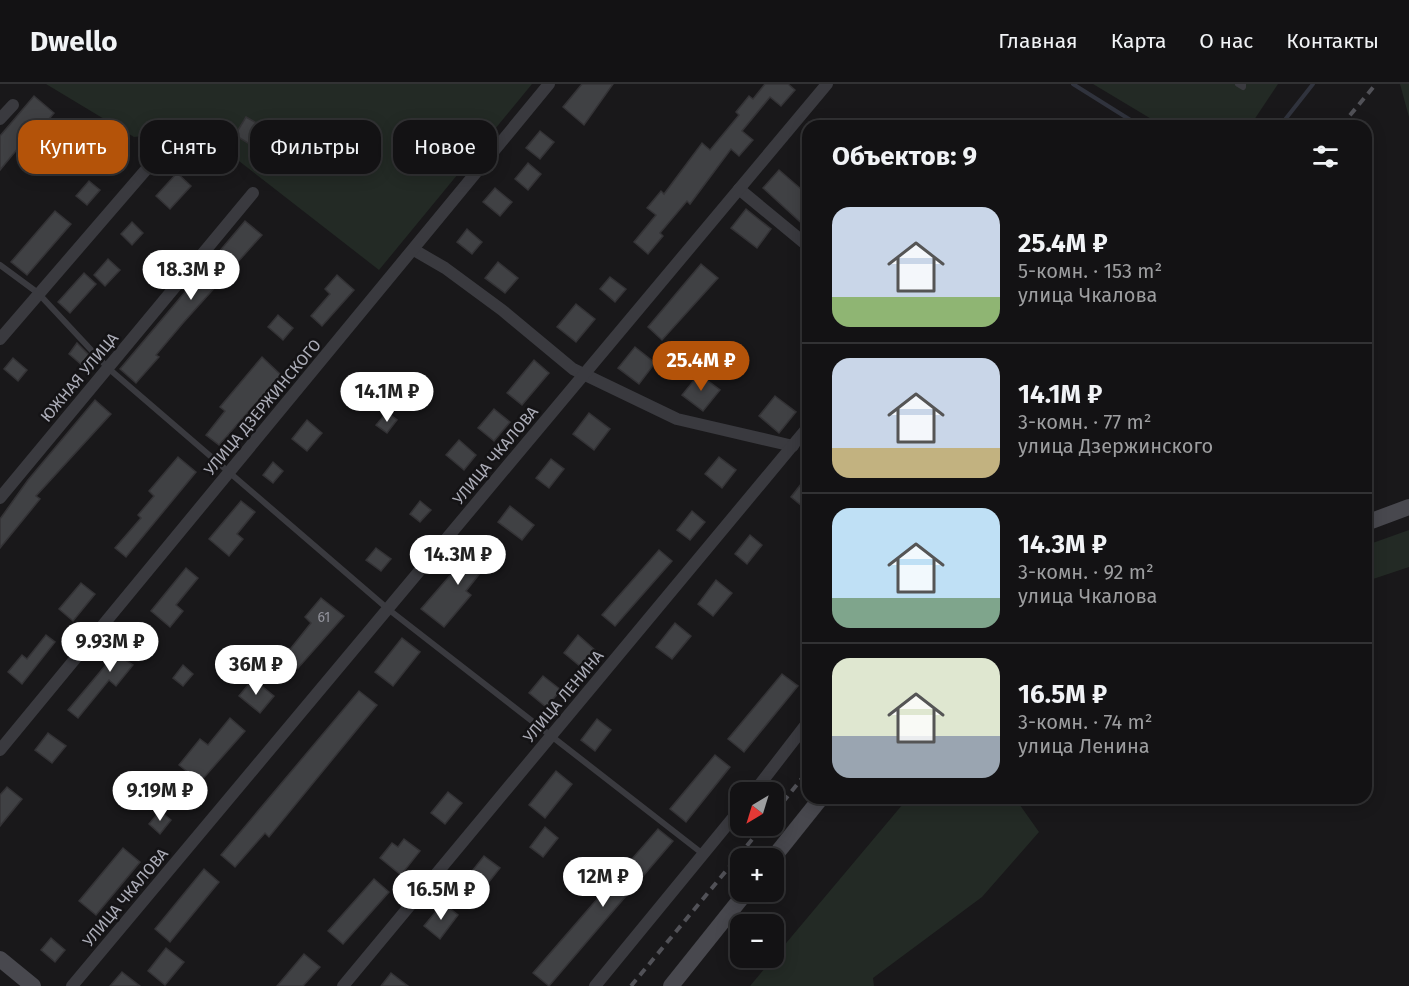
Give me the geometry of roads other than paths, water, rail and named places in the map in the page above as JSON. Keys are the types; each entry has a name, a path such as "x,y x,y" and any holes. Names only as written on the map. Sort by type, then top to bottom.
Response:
{"main road":[{"path":"1372,521 1409,507"},
{"path":"781,848 816,804"},
{"path":"671,986 738,902"},
{"path":"0,959 33,986"}],"street":[{"name":"УЛИЦА ДЗЕРЖИНСКОГО","path":"0,750 549,84"},
{"name":"УЛИЦА ЧКАЛОВА","path":"72,986 827,84"},
{"path":"0,119 13,105"},
{"path":"0,339 143,174"},
{"path":"739,189 802,241"},
{"name":"ЮЖНАЯ УЛИЦА","path":"0,498 253,193"},
{"path":"414,250 468,285 573,369 677,419 793,446"},
{"name":"УЛИЦА ЛЕНИНА","path":"343,986 802,435"},
{"path":"762,782 802,730"},
{"path":"595,986 730,821"}],"lane":[{"path":"1238,84 1243,87 1243,84"},
{"path":"0,265 38,293 108,368 388,609 553,734 703,854"}],"waterway":[{"path":"1073,84 1130,120"},
{"path":"1285,120 1313,84"}],"railway":[{"path":"1346,120 1376,84"},
{"path":"784,801 802,778"},
{"path":"631,986 755,836"}]}
